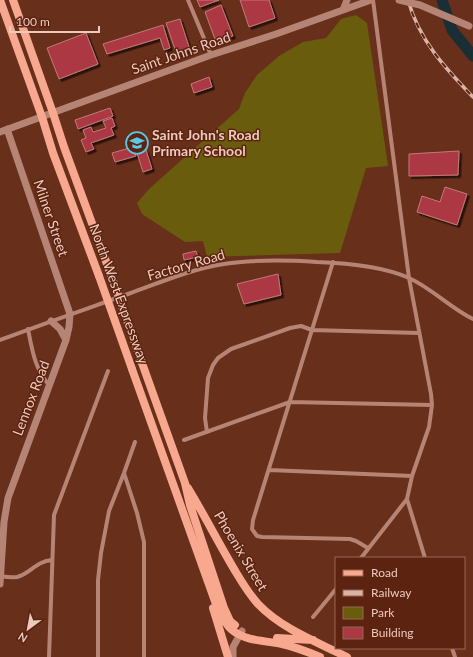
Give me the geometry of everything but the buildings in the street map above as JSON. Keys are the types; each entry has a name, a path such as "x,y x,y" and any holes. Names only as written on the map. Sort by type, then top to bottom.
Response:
{"main road":[{"name":"North West Expressway","path":"0,0 42,117 53,153 99,276 213,596 224,620 233,631 241,633"},
{"name":"North West Expressway","path":"13,0 64,147 185,482"},
{"path":"185,482 190,505 224,608 230,621 241,633 250,638 284,644 320,657"},
{"name":"Phoenix Street","path":"185,482 248,592 258,604 278,621 347,657"},
{"path":"198,553 228,657"},
{"path":"241,633 285,639 313,640"}],"street":[{"path":"188,0 211,55"},
{"path":"343,10 347,0"},
{"name":"Saint Johns Road","path":"3,130 211,55 372,0"},
{"path":"362,557 407,499 412,476 429,427 432,405 430,386 409,278 372,0"},
{"path":"399,0 420,5 471,26"},
{"name":"Milner Street","path":"3,130 70,314"},
{"name":"Factory Road","path":"0,340 169,279 208,267 240,262 260,261 333,262 378,269 409,278 424,286 458,311 473,319"},
{"path":"333,262 251,526 257,536 268,538 350,539 368,548"},
{"name":"Lennox Road","path":"0,584 8,498 66,340 70,327 70,314"},
{"path":"51,321 60,329 66,340"},
{"path":"207,432 205,418 208,378 210,371 218,358 231,349 290,328 301,326 312,330 419,333"},
{"path":"28,329 34,360 39,372 49,385"},
{"path":"50,657 53,520 55,510 108,371"},
{"path":"184,440 290,402 432,405"},
{"path":"98,657 98,580 100,553 110,511 135,442"},
{"path":"269,470 412,476"},
{"path":"124,473 137,513 144,542 144,657"},
{"path":"407,499 425,557"},
{"path":"0,576 21,576 41,562 52,560"},
{"path":"313,617 335,589"},
{"path":"233,657 233,647 241,633"}],"green space":[{"path":"356,15 367,23 388,166 366,168 340,253 207,257 203,241 185,242 142,214 137,203 149,189 239,109 245,93 257,75 279,56 303,42 326,38 341,19"}],"waterway":[{"path":"442,0 452,30 473,56"}],"railway":[{"path":"408,0 419,28 434,53 473,97"}],"place":[{"name":"Saint John's Road Primary School","path":"137,143"}]}
